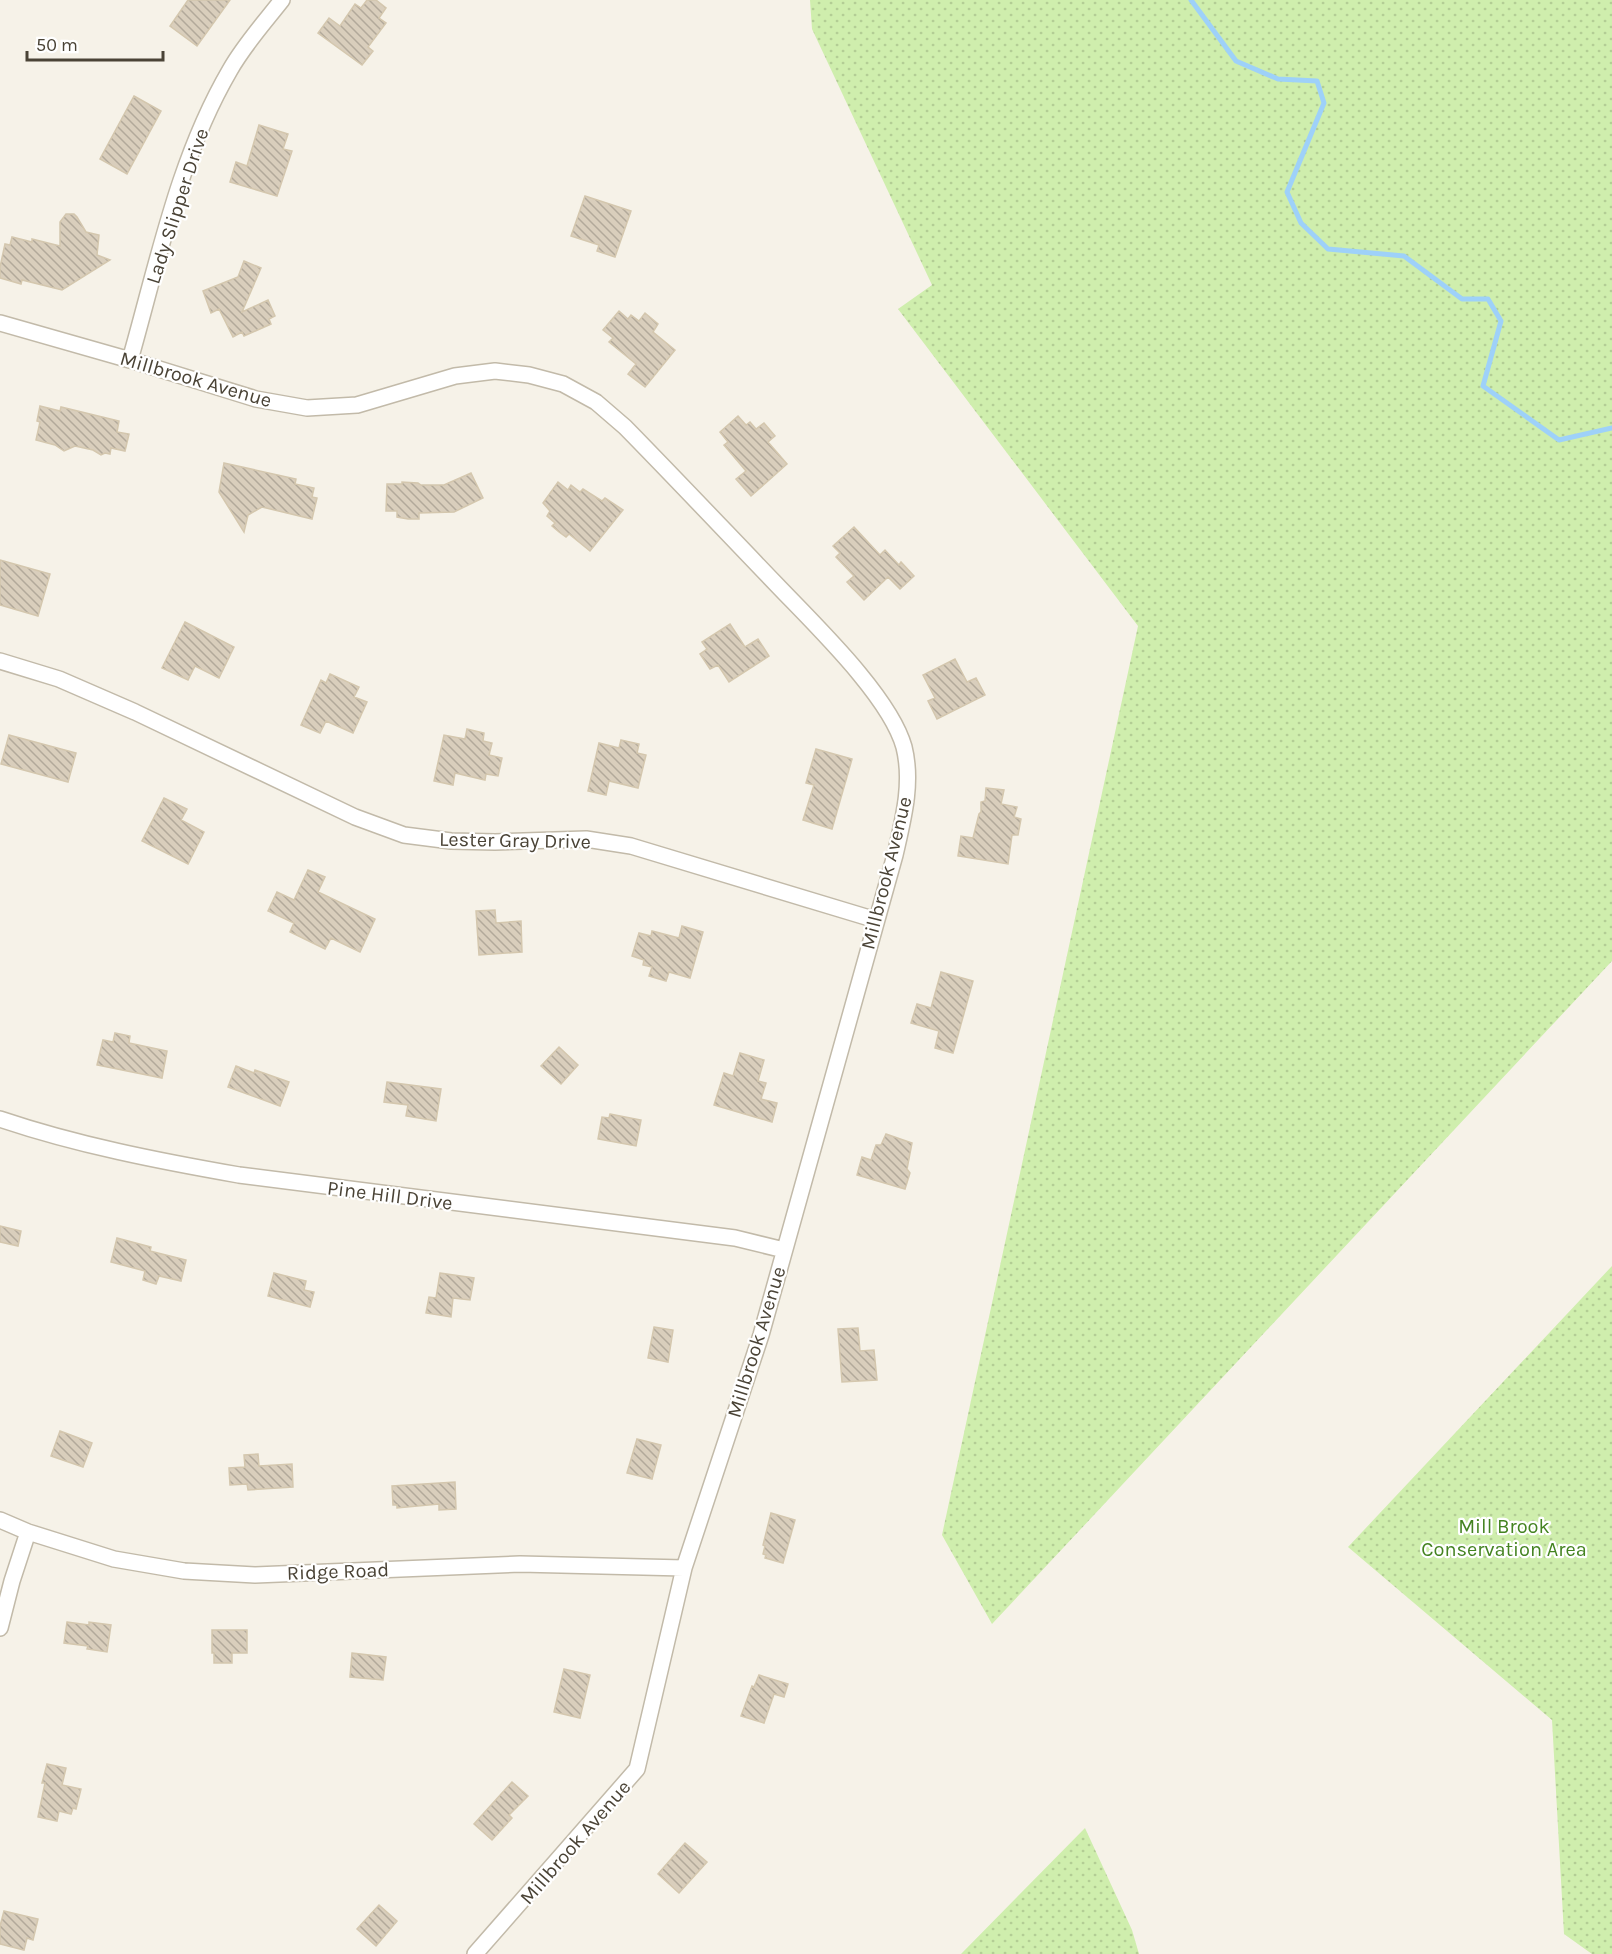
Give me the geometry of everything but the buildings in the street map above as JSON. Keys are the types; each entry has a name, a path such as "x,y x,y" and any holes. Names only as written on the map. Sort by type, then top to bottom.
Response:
{"street":[{"name":"Lady Slipper Drive","path":"130,360 175,197 193,142 230,68 282,0"},
{"name":"Millbrook Avenue","path":"0,323 256,399 307,408 357,405 455,376 495,371 529,375 563,384 596,402 625,426 819,629 870,687 891,719 904,747 908,778 905,809 895,855 761,1335 684,1568 637,1769 475,1954"},
{"name":"Lester Gray Drive","path":"0,661 59,679 135,712 355,817 404,835 451,841 495,842 586,839 631,846 876,920"},
{"name":"Pine Hill Drive","path":"0,1119 32,1130 180,1165 239,1175 735,1238 784,1250"},
{"name":"Ridge Road","path":"0,1520 28,1532 114,1559 184,1571 255,1575 520,1564 684,1568"},
{"path":"0,1628 28,1532"}],"green space":[{"path":"810,0 1612,0 1612,961 992,1624 942,1535 1138,626 898,309 932,285 812,29"},
{"name":"Mill Brook Conservation Area","path":"1612,1266 1612,1954 1592,1954 1564,1934 1552,1720 1348,1547"},
{"path":"1085,1828 1132,1930 1139,1954 961,1954"}],"waterway":[{"path":"1191,0 1236,61 1278,79 1317,81 1324,103 1287,192 1301,223 1328,249 1404,256 1462,299 1488,299 1501,321 1483,386 1559,440 1612,428"}]}
